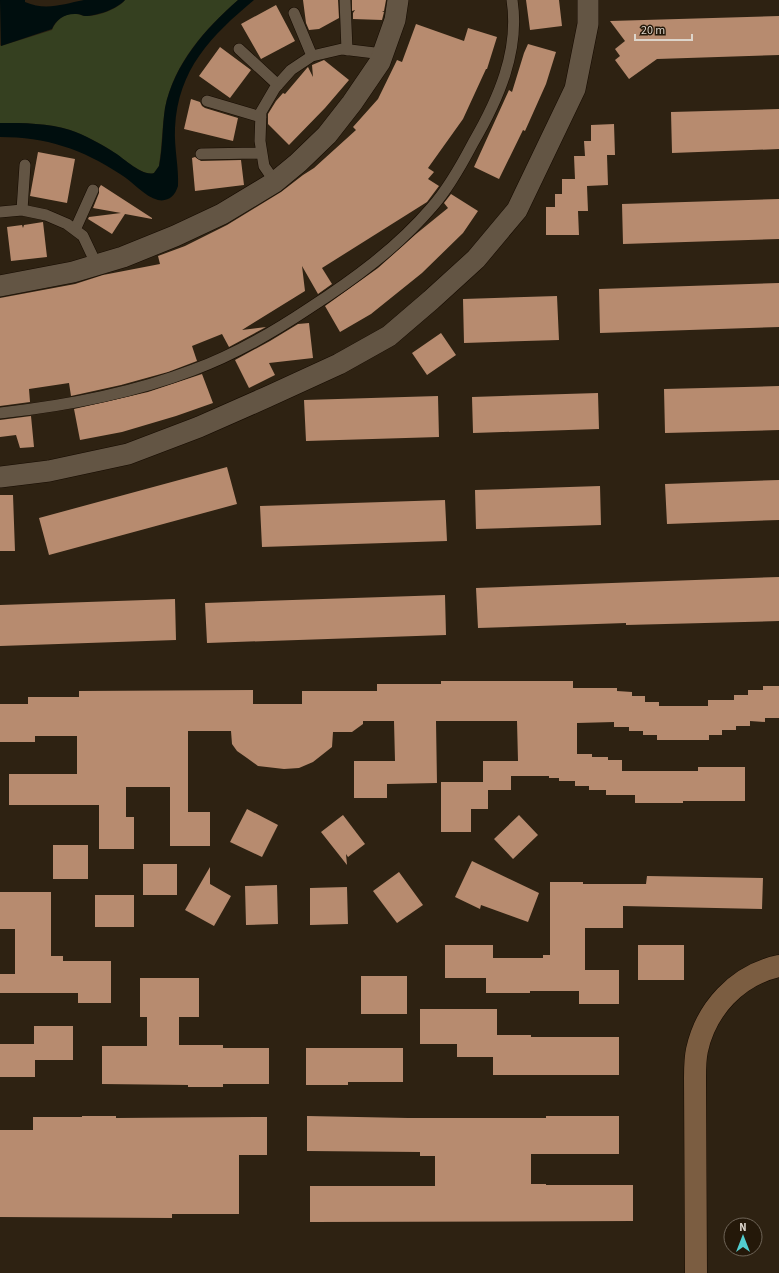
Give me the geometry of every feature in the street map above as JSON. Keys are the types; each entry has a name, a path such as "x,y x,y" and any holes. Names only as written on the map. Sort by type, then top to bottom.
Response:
{"main road":[{"path":"696,1273 695,1078 698,1045 711,1016 729,992 752,975 779,966"}],"street":[{"path":"0,286 73,272 123,257 175,236 222,214 275,182 298,163 327,135 352,103 380,62 395,20 398,0"},
{"path":"0,477 49,471 135,451 199,427 267,397 339,364 389,336 476,259 517,210 575,89 588,24 588,0"}],"lane":[{"path":"345,0 347,50"},
{"path":"0,413 101,397 194,370 239,350 285,324 335,292 375,262 409,232 434,205 485,124 502,86 512,48 512,0"},
{"path":"294,14 312,56"},
{"path":"239,49 278,85"},
{"path":"275,182 264,166 260,141 261,112 278,85 291,70 312,56 342,49 383,54"},
{"path":"207,101 261,117"},
{"path":"201,154 262,153"},
{"path":"22,210 25,165"},
{"path":"75,230 93,190"},
{"path":"0,212 22,210 46,215 67,224 83,236 92,255 94,266"}],"green space":[{"path":"125,0 238,0 214,23 192,48 176,76 169,92 165,108 159,166 154,173 144,172 138,169 104,146 70,130 27,123 0,123 0,45 1,46 52,30 58,20 68,14 90,16 101,14 112,9"}],"shaded area":[{"path":"0,0 25,0 25,2 33,5 54,6 84,0 125,0 112,9 90,16 73,14 62,17 56,22 52,29 1,46"},
{"path":"238,0 254,0 238,13 211,41 190,71 183,88 177,107 175,128 178,186 171,198 158,200 148,196 106,165 63,146 33,139 0,137 0,123 36,124 62,128 81,134 97,142 144,172 154,173 159,166 163,122 169,92 183,62 203,35"}],"building":[{"path":"303,0 338,0 339,18 319,29 309,30 306,23"},
{"path":"352,0 386,0 384,11 382,11 384,12 382,20 353,19 353,13 355,10 352,11"},
{"path":"526,0 559,0 562,26 530,30"},
{"path":"276,5 295,41 261,59 241,24"},
{"path":"779,16 779,55 657,59 629,79 615,60 620,56 615,49 625,41 610,21"},
{"path":"416,24 464,41 468,28 497,37 487,69 463,119 428,168 434,172 428,179 439,186 427,202 322,268 332,284 318,294 302,266 305,291 242,330 266,327 229,347 222,334 192,346 197,361 168,372 121,385 71,396 69,383 29,389 30,402 0,406 0,298 75,284 103,275 160,264 158,256 185,246 227,225 281,192 314,168 356,130 353,127 378,99 397,60 402,62"},
{"path":"528,44 556,52 546,84 525,131 523,130 499,179 474,167 509,90 512,92"},
{"path":"220,47 251,70 230,98 199,76"},
{"path":"324,60 349,80 325,108 289,145 268,124 268,114 276,101 283,93 285,94 308,67 313,77 312,65"},
{"path":"191,99 200,102 205,108 238,118 233,141 184,129"},
{"path":"779,109 779,149 672,153 671,112"},
{"path":"614,124 615,155 607,155 608,185 587,186 588,211 578,211 579,235 546,235 546,207 555,207 555,194 562,194 562,179 575,179 574,156 585,156 584,141 591,141 591,125"},
{"path":"38,152 75,159 67,203 30,196"},
{"path":"195,157 201,161 241,160 244,185 195,191 192,158"},
{"path":"101,185 152,219 125,214 112,234 88,219 89,217 121,213 93,208"},
{"path":"451,194 478,211 463,233 422,273 371,314 340,332 325,306 378,268 448,208 444,203"},
{"path":"779,199 779,239 623,244 622,204"},
{"path":"43,222 47,257 11,261 7,227 22,225 23,228 24,225"},
{"path":"779,283 779,327 600,333 599,289"},
{"path":"557,296 559,340 464,343 463,299"},
{"path":"309,323 313,358 269,363 275,375 249,388 235,360 298,324"},
{"path":"441,333 456,355 427,375 412,353"},
{"path":"202,374 213,403 122,432 80,440 74,409 148,392"},
{"path":"779,386 779,430 665,433 664,389"},
{"path":"598,393 599,429 473,433 472,397"},
{"path":"438,396 439,437 306,441 304,400"},
{"path":"31,416 34,447 20,448 16,435 0,437 0,420"},
{"path":"227,467 237,504 49,555 39,518"},
{"path":"779,480 779,520 667,524 665,484"},
{"path":"600,486 601,525 476,529 475,490"},
{"path":"0,495 13,495 15,551 0,551"},
{"path":"445,500 447,541 262,547 260,506"},
{"path":"779,577 779,621 626,625 626,623 478,628 476,588"},
{"path":"445,595 446,635 207,643 205,603"},
{"path":"175,599 176,640 0,646 0,605"},
{"path":"441,681 573,681 573,688 617,688 617,691 632,692 632,696 645,696 645,702 659,702 659,706 708,706 708,700 734,700 734,695 748,695 748,690 763,690 763,686 779,686 779,718 765,718 765,722 750,721 750,726 736,726 736,730 722,730 722,735 709,735 709,740 657,740 657,735 643,735 643,731 629,731 629,727 614,727 614,722 577,723 577,754 592,754 592,757 608,757 608,760 622,760 622,771 698,771 698,767 745,767 745,801 635,803 635,795 606,795 606,790 589,790 589,786 575,786 575,781 559,781 559,778 549,778 549,776 511,776 511,790 488,790 488,809 471,809 471,832 441,832 441,782 483,782 483,761 518,761 517,721 436,721 437,783 387,784 387,798 354,798 354,761 395,761 394,721 363,721 363,724 352,732 333,732 332,747 313,762 299,768 284,769 258,766 237,751 232,744 231,731 188,731 188,812 210,812 210,846 170,846 170,787 126,787 126,817 134,817 134,849 99,849 99,805 9,805 9,774 77,774 77,736 35,736 35,742 0,742 0,704 28,704 28,697 79,697 79,691 253,690 253,704 302,704 302,691 377,691 377,684 441,684"},
{"path":"247,809 278,825 262,857 230,842"},
{"path":"343,815 365,844 348,857 346,854 347,865 321,832"},
{"path":"519,815 538,835 513,859 494,839"},
{"path":"53,845 88,845 88,879 53,879"},
{"path":"472,861 539,893 528,922 481,905 480,909 455,897"},
{"path":"143,864 177,864 177,895 143,895"},
{"path":"210,867 210,884 231,896 214,926 185,910"},
{"path":"399,872 423,905 397,923 373,891"},
{"path":"647,876 763,878 762,909 623,906 623,928 585,928 585,970 619,970 619,1004 579,1004 579,991 486,993 486,978 445,978 445,945 493,945 493,958 543,958 543,955 550,955 550,882 583,882 583,884 646,884"},
{"path":"277,885 278,924 246,925 245,886"},
{"path":"347,887 348,924 310,925 310,888"},
{"path":"0,892 51,892 51,956 63,956 63,961 111,961 111,1003 78,1003 78,993 0,993 0,974 15,974 15,929 0,929"},
{"path":"95,895 134,895 134,927 95,927"},
{"path":"638,945 684,945 684,980 638,980"},
{"path":"361,976 407,976 407,1014 361,1014"},
{"path":"140,978 199,978 199,1017 179,1017 179,1045 223,1045 223,1048 269,1048 269,1084 223,1084 223,1087 188,1087 188,1085 102,1084 102,1046 147,1046 147,1017 140,1017"},
{"path":"420,1009 497,1009 497,1035 531,1035 531,1037 619,1037 619,1075 493,1075 493,1057 457,1057 457,1044 420,1044"},
{"path":"34,1026 73,1026 73,1060 35,1060 35,1077 0,1077 0,1044 34,1044"},
{"path":"306,1048 403,1048 403,1082 348,1082 348,1085 306,1085"},
{"path":"116,1116 116,1118 267,1117 267,1155 239,1155 239,1214 172,1214 172,1218 0,1217 0,1130 33,1130 33,1117"},
{"path":"307,1116 546,1118 546,1116 619,1116 619,1154 531,1154 531,1184 633,1185 633,1221 310,1222 310,1186 435,1186 435,1156 420,1156 420,1152 307,1151"}]}
